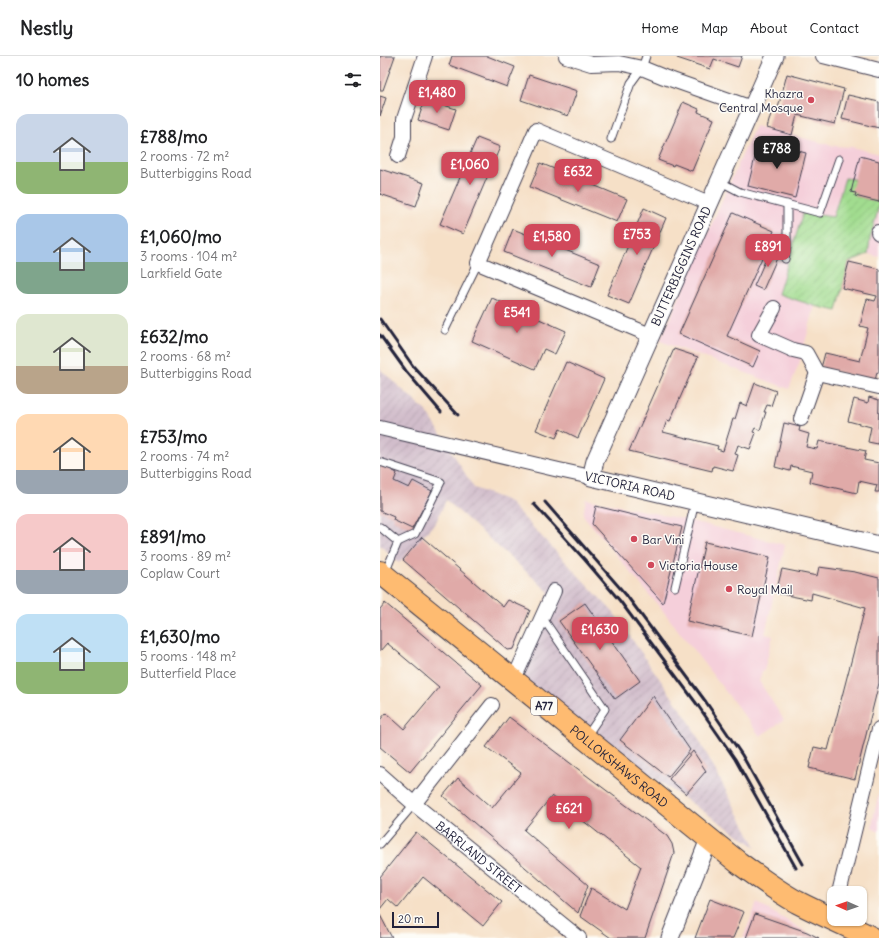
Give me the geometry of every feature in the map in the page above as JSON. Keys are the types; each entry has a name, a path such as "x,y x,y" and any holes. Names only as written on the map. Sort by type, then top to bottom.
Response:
{"main road":[{"name":"POLLOKSHAWS ROAD","path":"382,574 738,863 767,884 796,902 827,915"},
{"name":"POLLOKSHAWS ROAD","path":"846,926 859,935"}],"street":[{"path":"398,156 404,137 404,119 425,56"},
{"path":"566,56 591,64 644,62 664,77 752,108"},
{"name":"BUTTERBIGGINS ROAD","path":"591,476 595,461 775,56"},
{"path":"823,56 879,70"},
{"path":"650,336 478,263 536,130 709,203"},
{"path":"774,308 759,334 793,350 806,353 817,373 802,419"},
{"path":"817,373 879,388"},
{"name":"VICTORIA ROAD","path":"380,428 559,470 591,476 879,546"},
{"path":"513,680 554,591"},
{"path":"414,804 492,705"},
{"path":"841,886 879,729"},
{"name":"BARRLAND STREET","path":"380,774 414,804 579,938"},
{"path":"670,938 709,839"}],"lane":[{"path":"611,139 631,83 644,62"},
{"path":"719,181 740,192 820,212 839,159"},
{"path":"786,259 788,247 787,204"},
{"path":"445,330 478,263"},
{"path":"380,462 441,482 415,534 398,542 382,574"},
{"path":"675,587 695,502"},
{"path":"380,527 398,542"},
{"path":"542,617 605,709 585,739"},
{"path":"380,844 414,804"}],"shaded area":[{"path":"755,126 835,146 852,147 879,154 879,202 855,196 845,178 833,217 803,213 779,293 815,306 800,361 789,389 660,341"},
{"path":"879,206 879,257 868,254 870,239"},
{"path":"380,367 382,371 428,413 474,488 508,501 613,612 689,721 756,847 656,779 515,674 549,592 446,500 436,522 399,563 380,545"},
{"path":"586,499 687,520 785,545 765,634 773,636 764,671 762,671 759,681 784,720 760,736 667,616 583,515"},
{"path":"879,793 879,832 872,828"},
{"path":"757,903 807,932 819,938 743,938"}],"green space":[{"path":"845,178 854,179 856,196 879,202 879,206 870,239 868,254 849,262 837,311 815,306 778,294 803,213 833,217"}],"building":[{"path":"380,56 395,56 383,90 380,90"},
{"path":"452,56 487,56 515,67 507,87 449,65"},
{"path":"677,56 742,56 738,67 714,59 710,69 677,58"},
{"name":"Khazra Central Mosque","path":"787,74 844,89 835,124 797,115 792,135 767,128 772,110 777,112"},
{"path":"529,75 577,91 568,116 521,100"},
{"path":"848,95 879,102 879,128 842,119"},
{"path":"380,96 386,98 380,116"},
{"path":"425,99 456,109 449,130 418,120"},
{"path":"683,102 699,109 698,112 714,119 692,171 658,160"},
{"path":"477,138 500,147 463,234 440,224"},
{"path":"759,141 806,153 795,198 748,186"},
{"path":"860,156 879,161 879,202 855,196 856,193 851,192"},
{"path":"540,163 627,199 617,222 530,187"},
{"path":"380,169 424,183 416,206 380,194"},
{"path":"644,208 666,218 629,304 607,295"},
{"path":"733,213 774,231 727,336 760,351 753,367 679,334"},
{"path":"513,229 600,264 591,287 504,252"},
{"path":"772,245 781,249 763,290 754,286"},
{"path":"849,262 879,269 879,373 877,372 875,381 821,368 825,353 860,361 868,328 860,326 867,299 875,301 877,296 842,288"},
{"path":"492,298 566,331 555,354 544,349 535,369 472,341"},
{"path":"674,349 698,357 670,421 667,420 663,432 718,446 717,449 723,451 733,419 735,419 740,403 747,406 755,383 776,391 771,406 767,405 764,412 766,412 760,430 755,428 753,432 756,433 750,449 738,445 735,454 738,455 733,471 713,466 712,471 629,451"},
{"path":"566,362 604,379 578,438 560,429 556,438 536,430"},
{"path":"869,397 879,400 878,444 868,442 871,427 848,421 854,399 868,403"},
{"path":"784,423 800,427 799,431 809,434 806,447 817,449 819,441 866,451 864,460 879,463 879,492 875,492 877,485 859,481 857,493 810,482 812,471 791,466 790,471 775,467"},
{"path":"380,464 397,473 394,481 409,488 413,481 432,491 412,529 393,520 394,517 380,511"},
{"name":"Victoria House","path":"596,506 682,527 663,603 592,524"},
{"path":"422,537 503,607 508,600 530,610 514,649 508,650 403,560"},
{"name":"Royal Mail","path":"705,542 770,557 752,636 687,621"},
{"path":"819,567 855,572 879,578 879,683 855,779 809,768 814,747 828,750 865,608 812,593 811,600 776,593 782,569 817,576"},
{"path":"385,603 482,685 410,772 380,747 380,720 386,713 404,729 439,687 387,643 380,651 380,609"},
{"path":"585,603 640,681 615,699 559,621"},
{"path":"653,696 690,750 668,777 620,740"},
{"path":"509,717 667,836 672,844 674,853 645,938 611,938 580,916 591,888 625,909 641,867 552,796 524,830 588,885 578,913 443,796 458,778 492,808 521,773 486,747"},
{"path":"693,751 706,771 686,794 669,779"},
{"path":"416,832 502,902 483,926 423,877 398,908 388,899 380,909 380,877"},
{"path":"710,899 744,912 733,938 695,938"},
{"path":"755,914 807,932 819,938 746,938"},
{"path":"380,915 392,938 380,938"}],"railway":[{"path":"380,319 413,366 458,415"},
{"path":"380,335 406,371 441,412"},
{"path":"545,502 627,596 706,702 742,755 803,864"},
{"path":"534,504 620,601 699,707 735,759 796,868"}],"place":[{"name":"Khazra Central Mosque","path":"811,100"},
{"name":"Bar Vini","path":"634,539"},
{"name":"Victoria House","path":"651,565"},
{"name":"Royal Mail","path":"729,589"}]}
